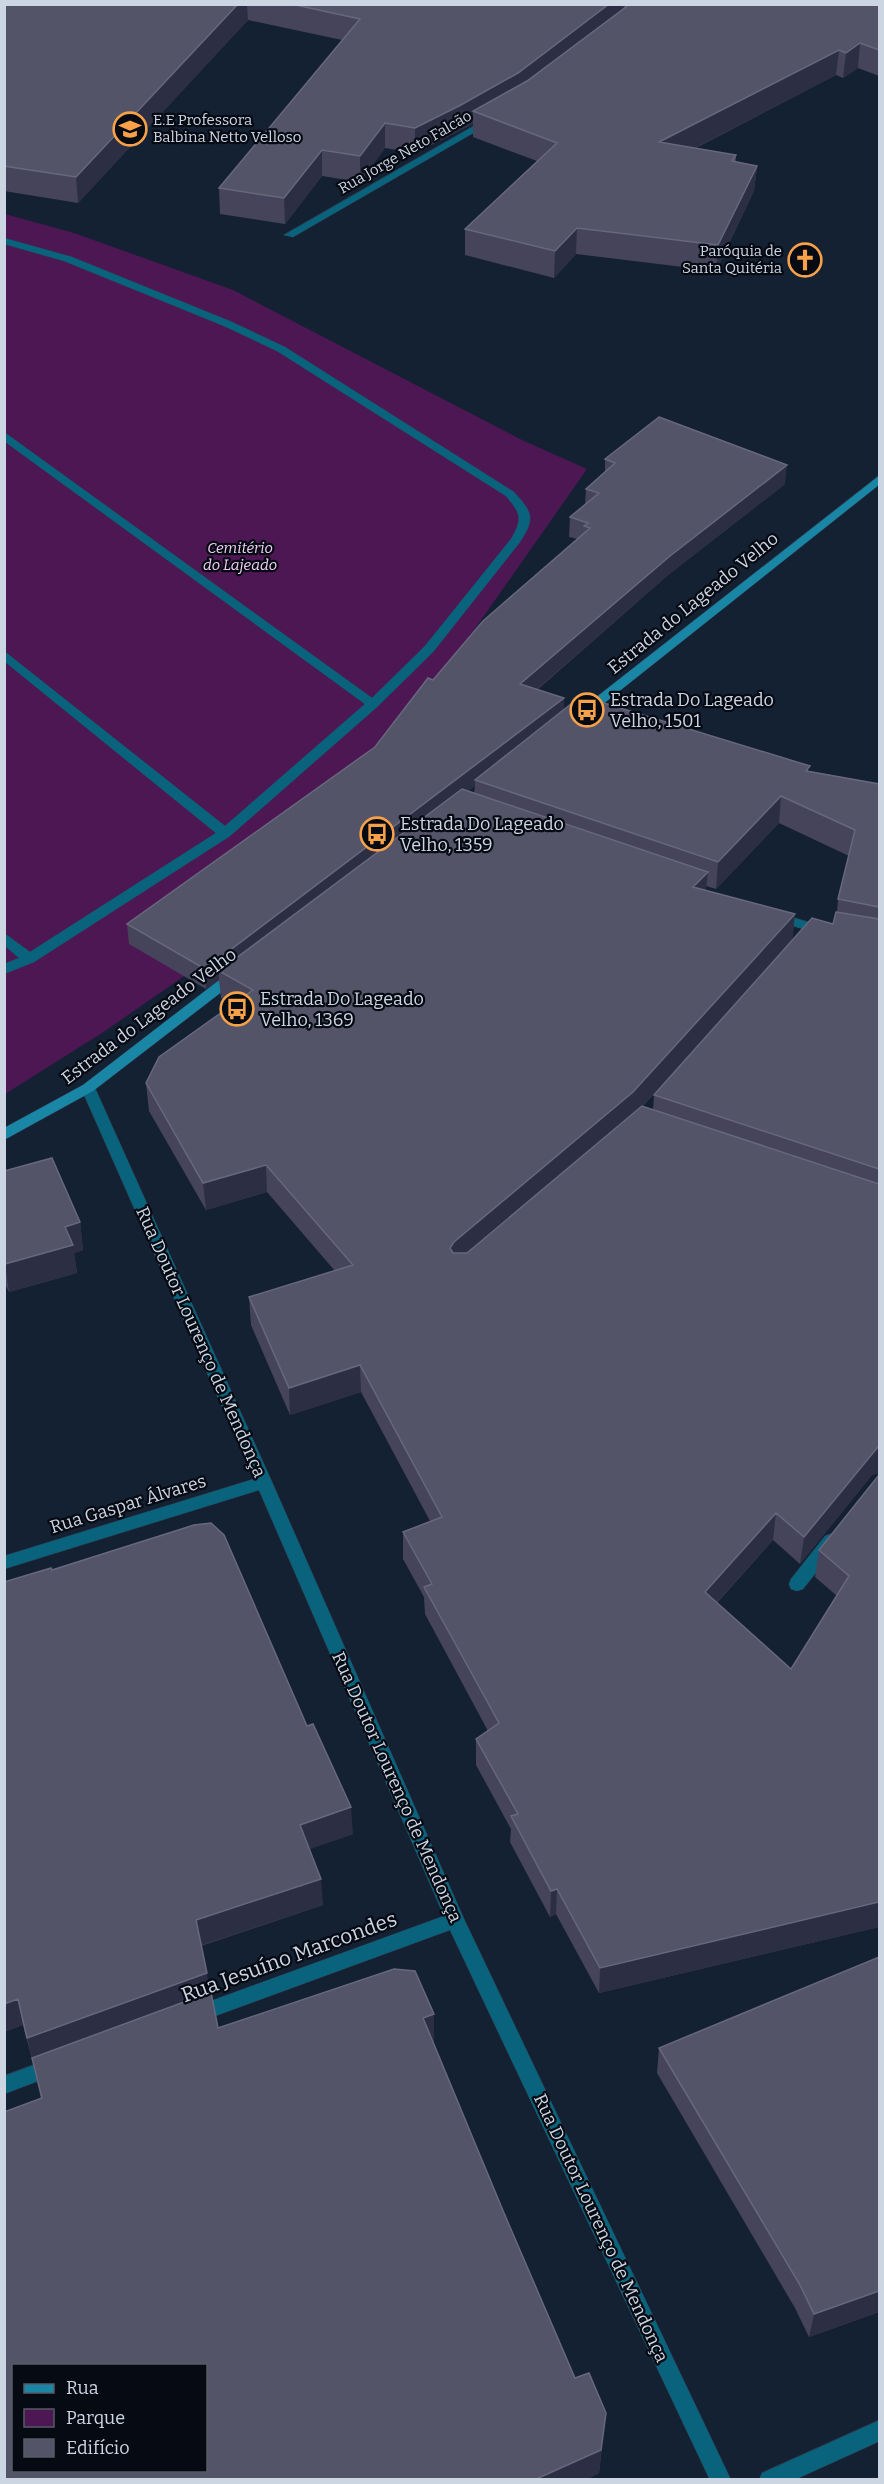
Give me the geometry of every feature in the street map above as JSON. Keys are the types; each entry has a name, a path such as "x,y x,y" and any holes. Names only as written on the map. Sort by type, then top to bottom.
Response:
{"main road":[{"name":"Estrada do Lageado Velho","path":"569,724 879,478"},
{"name":"Estrada do Lageado Velho","path":"4,1135 88,1088 244,969"}],"street":[{"name":"Rua Jorge Neto Falcão","path":"289,235 496,117"},
{"path":"4,241 68,259 228,324 281,349 510,494 524,510 525,524 516,540 429,649 373,704 225,832 29,959 4,970"},
{"path":"4,435 373,704"},
{"path":"4,655 225,832"},
{"path":"758,910 809,934 835,933"},
{"path":"4,937 29,959"},
{"name":"Rua Doutor Lourenço de Mendonça","path":"88,1088 264,1482 455,1920 721,2480"},
{"name":"Rua Gaspar Álvares","path":"4,1563 264,1482"},
{"path":"797,1584 838,1532"},
{"name":"Rua Jesuíno Marcondes","path":"173,2023 455,1920"},
{"path":"4,2085 72,2060"},
{"path":"769,2480 879,2430"}],"green space":[{"name":"Cemitério do Lajeado","path":"5,214 74,233 233,290 524,441 587,469 418,710 219,952 102,1033 5,1094"}],"building":[{"path":"4,4 238,4 76,177 4,166"},
{"path":"291,4 609,4 518,73 459,106 415,128 385,123 360,156 322,150 284,198 219,188 360,19"},
{"path":"630,4 879,4 879,50 860,43 846,53 839,50 659,142 736,155 732,161 757,166 718,245 577,228 555,251 465,229 557,143 473,111 527,81"},
{"path":"659,417 787,465 670,556 520,684 564,698 205,969 127,924 375,747 428,678 433,680 483,621 590,528 584,526 588,523 570,517 599,493 586,489 615,463 605,459"},
{"path":"581,696 810,766 806,771 879,784 879,907 838,899 855,830 781,796 718,862 475,780"},
{"path":"462,789 708,872 693,887 795,914 633,1092 454,1242 450,1248 453,1253 467,1253 642,1106 879,1184 879,1447 804,1537 776,1513 705,1592 791,1669 849,1576 819,1550 879,1475 879,1902 600,1968 557,1889 551,1891 511,1816 518,1814 476,1739 499,1723 424,1587 432,1584 403,1532 442,1517 360,1365 289,1388 249,1297 353,1265 266,1165 203,1183 146,1083 159,1057 253,990 219,971"},
{"path":"836,912 879,919 879,1169 654,1095 812,918 833,924"},
{"path":"52,1158 80,1222 65,1227 73,1245 5,1264 4,1171"},
{"path":"211,1523 224,1535 307,1726 313,1724 351,1807 300,1825 321,1879 196,1920 207,1973 27,2038 18,1999 4,2004 4,1582 51,1568 52,1570 194,1525"},
{"path":"879,1957 879,2291 814,2314 800,2285 659,2048"},
{"path":"394,1969 415,1971 434,2014 423,2018 575,2378 589,2373 606,2413 601,2450 534,2480 4,2480 4,2112 42,2098 32,2058 211,1992 218,2028"}],"place":[{"name":"E.E Professora Balbina Netto Velloso","path":"130,129"},
{"name":"Paróquia de Santa Quitéria","path":"805,260"},
{"name":"Estrada Do Lageado Velho, 1501","path":"587,710"},
{"name":"Estrada Do Lageado Velho, 1359","path":"377,834"},
{"name":"Estrada Do Lageado Velho, 1369","path":"237,1009"}]}
